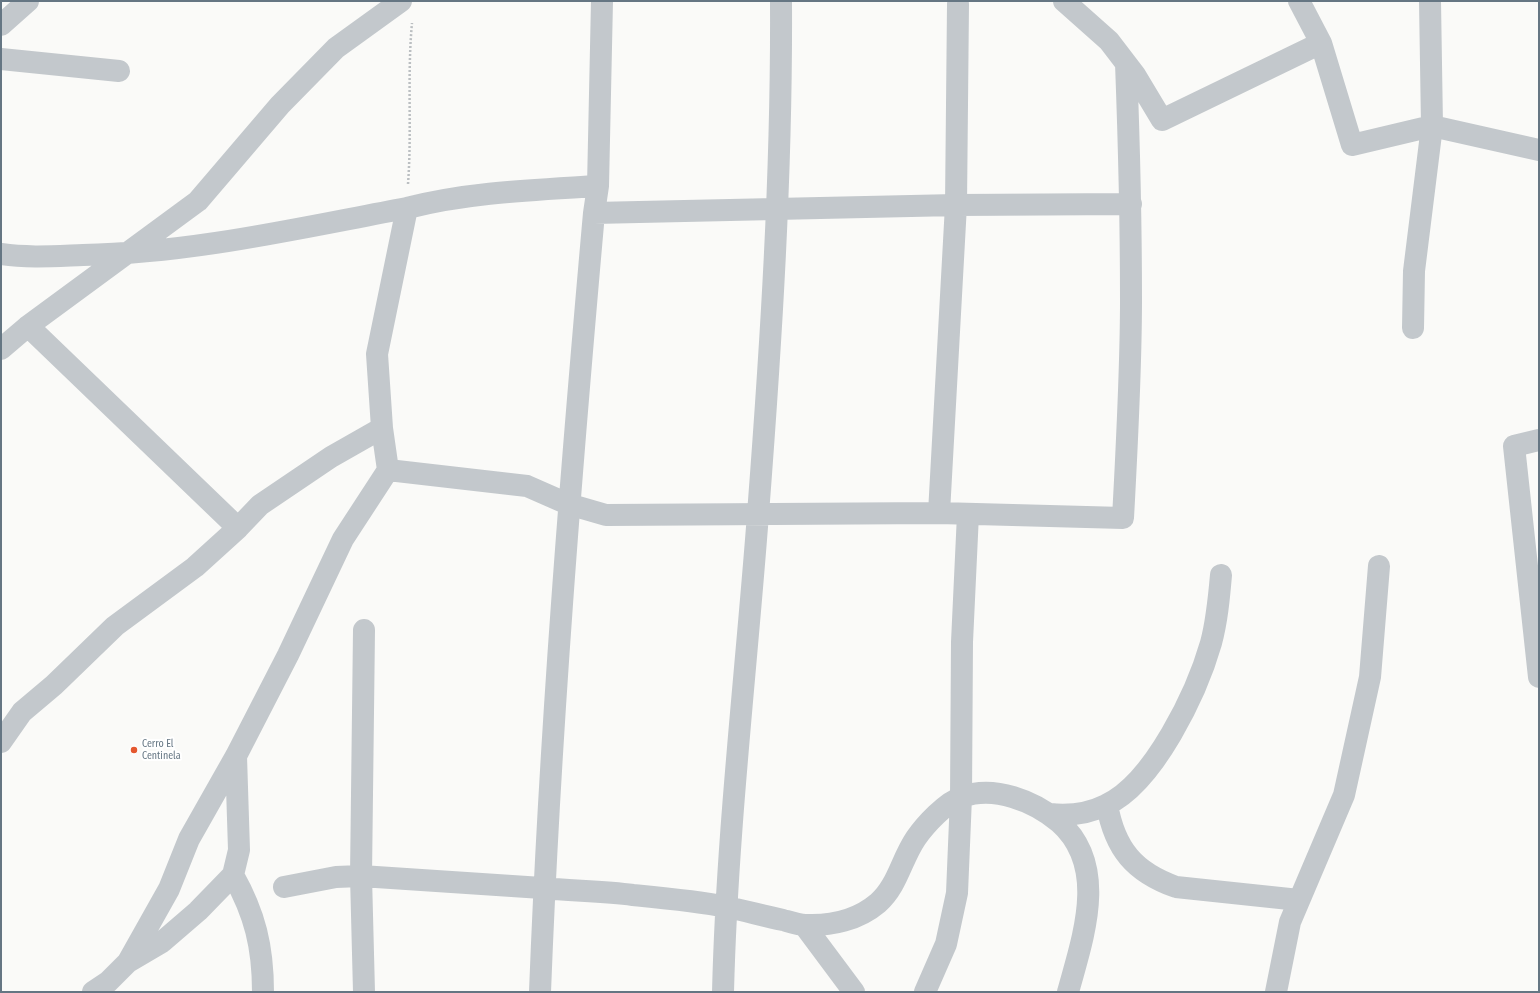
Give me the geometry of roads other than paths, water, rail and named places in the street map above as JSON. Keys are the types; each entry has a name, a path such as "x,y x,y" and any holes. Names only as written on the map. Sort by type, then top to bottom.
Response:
{"street":[{"path":"1,26 28,1"},
{"path":"540,992 544,889 568,504 594,212 598,186 602,1"},
{"path":"723,992 725,907 758,514 778,209 781,1"},
{"path":"1064,1 1109,42 1126,63 1162,120 1321,43"},
{"path":"1299,1 1321,43 1352,145 1432,126 1539,150"},
{"path":"1413,328 1414,271 1432,126 1430,1"},
{"path":"939,513 956,205 958,4"},
{"path":"1,349 28,326 128,254 198,201 280,105 336,48 407,8"},
{"path":"1,59 118,71"},
{"path":"388,470 527,486 568,504 606,515 939,513 1122,518 1129,409 1131,204 1126,63"},
{"path":"1,254 20,257 128,254 204,246 407,208 436,200 518,191 598,186"},
{"path":"594,212 956,205 1131,204"},
{"path":"128,962 169,889 190,839 236,756 288,655 343,539 388,470 382,428 377,354 407,208"},
{"path":"28,326 238,528"},
{"path":"1,742 22,712 54,685 115,626 195,567 238,528 260,505 331,457 382,428"},
{"path":"1539,440 1514,446 1539,678"},
{"path":"925,992 946,944 953,919 957,893 961,797 962,642 968,514"},
{"path":"1276,992 1290,922 1344,795 1370,677 1379,566"},
{"path":"1050,814 1079,814 1107,805 1123,795 1148,769 1167,739 1193,692 1211,643 1218,609 1221,575"},
{"path":"364,630 361,876 364,992"},
{"path":"93,992 108,982 128,962 162,942 198,911 233,875 239,850 236,756"},
{"path":"284,887 336,877 361,876 632,894 725,907 804,925 834,923 850,919 864,913 888,892 897,879 905,857 916,838 930,821 961,797 979,794 998,794 1017,798 1050,814 1074,839 1088,867 1089,910 1068,992"},
{"path":"1107,805 1110,824 1126,854 1148,875 1162,882 1176,887 1299,900"},
{"path":"233,875 246,898 258,935 263,962 263,992"},
{"path":"804,925 854,992"}],"place":[{"name":"Cerro El Centinela","path":"134,750"}]}
